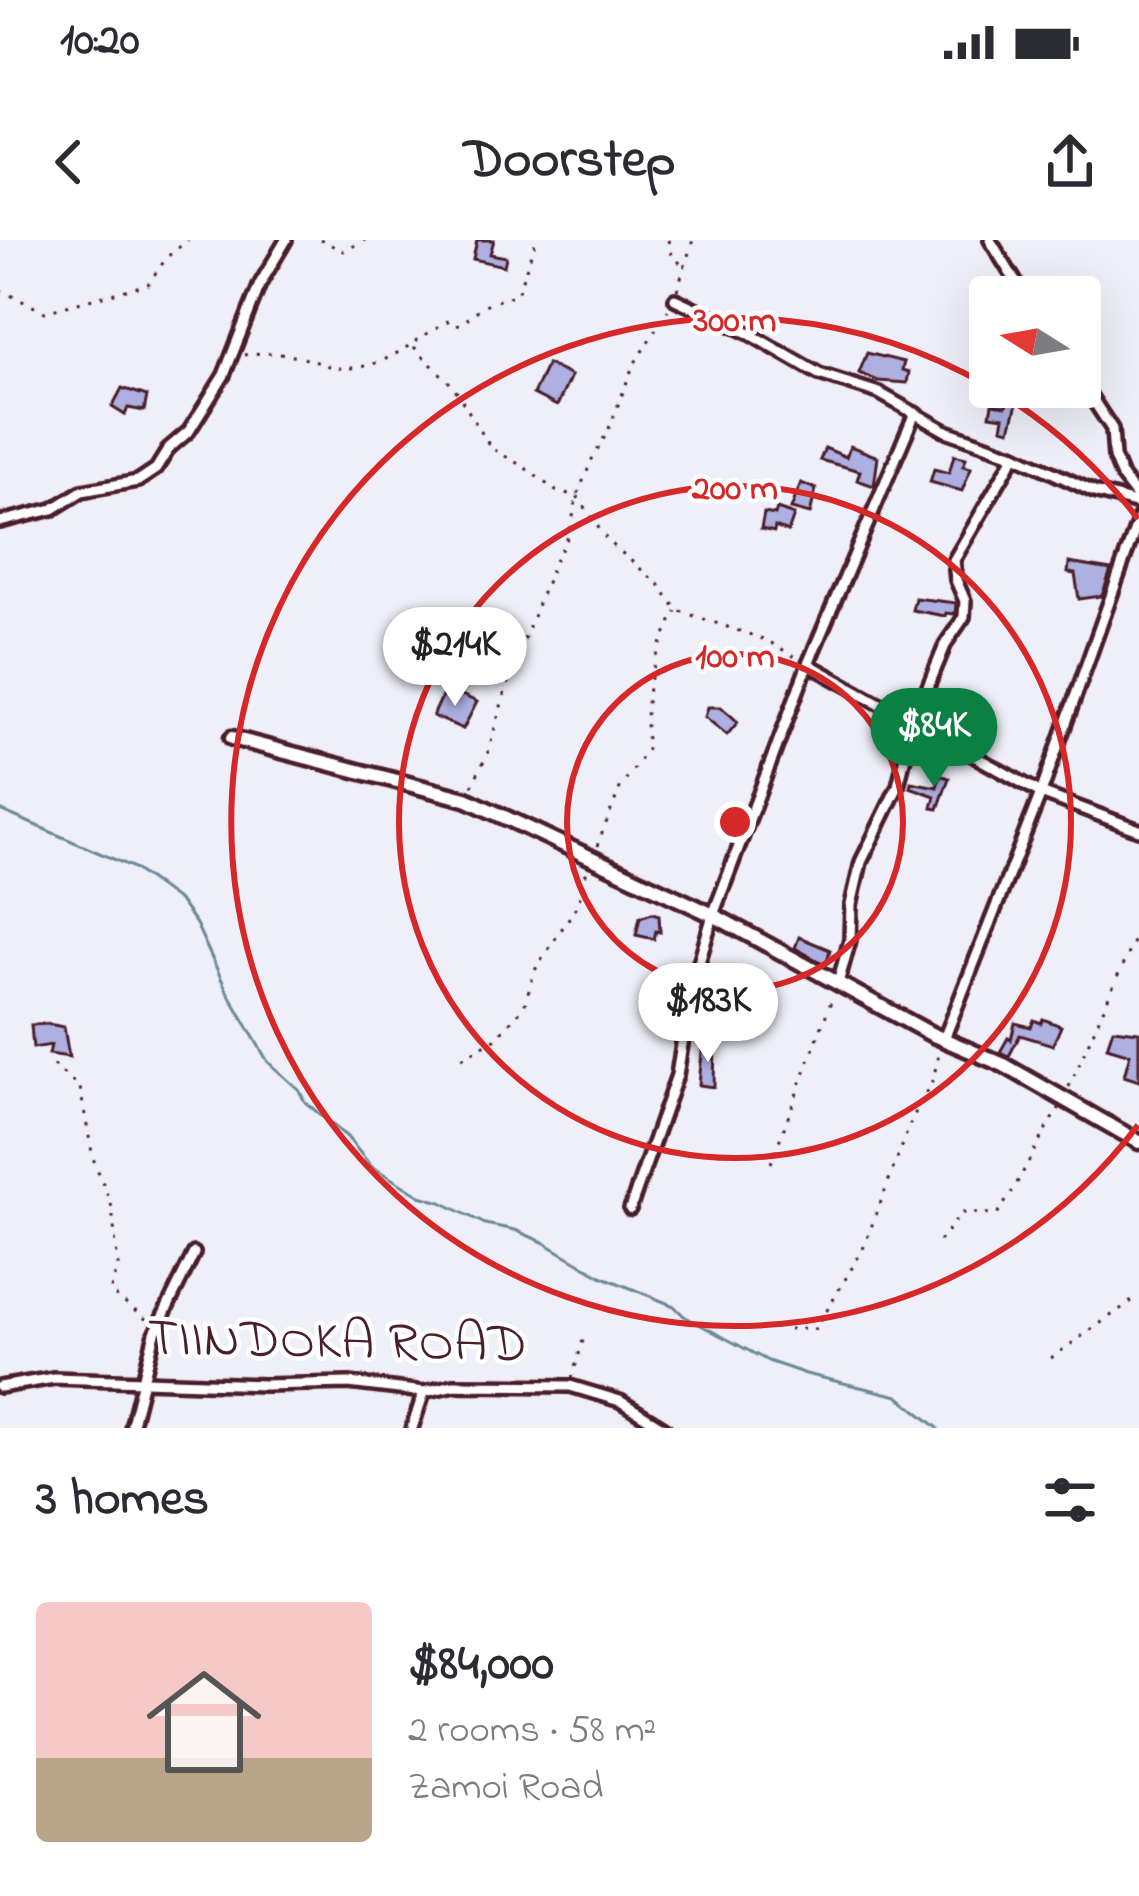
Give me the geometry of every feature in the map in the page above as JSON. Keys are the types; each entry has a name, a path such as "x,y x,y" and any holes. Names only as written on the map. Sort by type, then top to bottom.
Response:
{"street":[{"path":"0,522 53,509 82,491 138,481 156,470 224,375 260,284 286,240"},
{"path":"990,240 1012,276"},
{"path":"674,299 748,333 819,374 879,393 946,430 1015,454 1094,492 1139,501"},
{"path":"1098,408 1112,429 1114,457 1122,477 1139,501"},
{"path":"630,1209 677,1075 691,990 713,915 808,664 915,413"},
{"path":"838,983 850,940 851,905 861,862 898,786 913,723 946,643 964,617 955,560 1015,454"},
{"path":"944,1039 1041,793 1139,518"},
{"path":"808,664 1041,793 1139,830"},
{"path":"232,738 466,799 713,915 944,1039 1004,1065 1139,1142"},
{"path":"130,1428 158,1328 194,1253"},
{"name":"TIINDOKA ROAD","path":"0,1387 54,1378 349,1383 424,1392 454,1385 570,1386 620,1401 664,1428"},
{"path":"412,1428 424,1392"}],"path":[{"path":"0,290 45,312 148,284 167,257 188,240"},
{"path":"320,240 344,251 365,240"},
{"path":"241,358 246,352 280,354 334,368 372,366 414,346 427,332 450,320 460,326 484,305 517,294 536,240"},
{"path":"668,240 672,255 683,266"},
{"path":"466,799 488,752 508,682 551,567 570,533 577,496 633,366 674,299 693,240"},
{"path":"414,346 453,386 490,448 556,491 577,496 607,540 658,584 677,610 766,640 808,664"},
{"path":"938,1241 962,1213 997,1214 1012,1195 1034,1146 1063,1100 1139,928"},
{"path":"771,1163 838,983"},
{"path":"789,1329 816,1329 863,1249 912,1119 933,1079 944,1039"},
{"path":"53,1065 80,1088 93,1158 112,1208 118,1266 110,1292 158,1328"},
{"path":"1051,1358 1139,1296"},
{"path":"570,1386 584,1336"}],"building":[{"path":"477,240 494,240 490,254 506,257 504,266 473,259"},
{"path":"867,353 904,362 907,383 878,381 859,373"},
{"path":"547,364 571,376 557,406 533,394"},
{"path":"122,388 147,396 144,411 128,408 125,415 112,407"},
{"path":"991,408 1016,408 1010,430 1002,428 1004,417 990,415"},
{"path":"850,446 878,457 874,486 857,480 860,471 820,460 825,448 846,457"},
{"path":"954,455 966,458 963,466 971,468 962,491 930,482 934,469 949,473"},
{"path":"801,483 816,489 810,514 791,509"},
{"path":"777,509 794,515 788,532 761,529 764,513 775,515"},
{"path":"1069,563 1111,570 1102,596 1079,599 1075,574 1068,573"},
{"path":"915,598 956,603 955,614 912,610"},
{"path":"446,688 477,702 463,729 433,716"},
{"path":"708,707 721,707 738,722 727,735 705,717"},
{"path":"940,775 949,778 938,809 932,808 935,796 910,787 911,782 937,787"},
{"path":"659,915 660,932 656,931 654,939 636,935 640,917"},
{"path":"799,937 830,950 826,965 795,948"},
{"path":"1043,1019 1061,1026 1053,1045 1020,1035 1009,1056 1000,1052 1011,1040 1015,1023 1031,1027 1034,1020 1041,1023"},
{"path":"31,1025 64,1027 69,1057 49,1054 51,1045 33,1048"},
{"path":"1113,1029 1139,1032 1139,1081 1124,1076 1130,1054 1107,1047"},
{"path":"703,1041 715,1043 714,1087 699,1085"}],"waterway":[{"path":"0,810 132,867 180,902 268,1062 371,1166 420,1196 543,1242 601,1276 674,1306 768,1361 898,1396 938,1428"}]}
